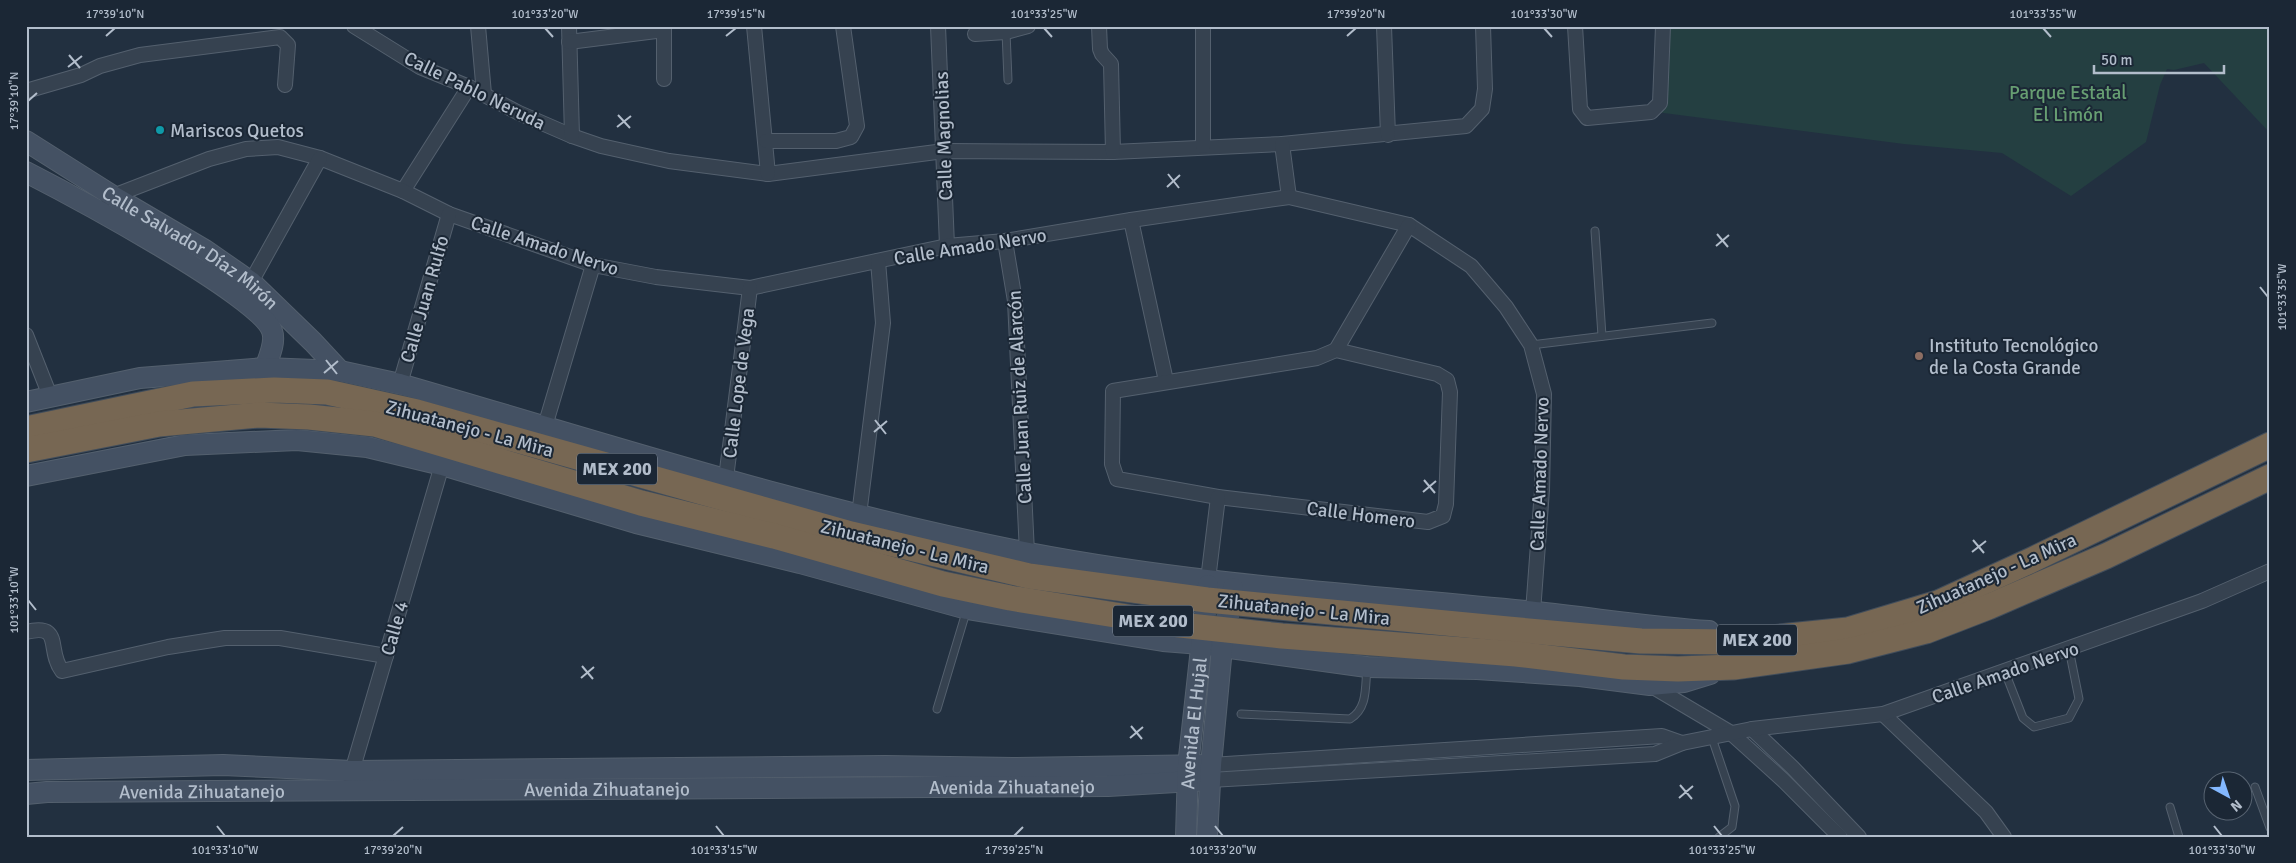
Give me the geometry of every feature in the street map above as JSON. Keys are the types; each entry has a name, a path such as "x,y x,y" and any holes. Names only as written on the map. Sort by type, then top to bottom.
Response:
{"highway":[{"name":"Zihuatanejo - La Mira","path":"26,429 193,394 274,390 327,392 417,412 851,534 1029,576 1220,591 1641,641 1731,642 1848,630 1938,603 2034,559 2270,445"},
{"name":"Zihuatanejo - La Mira","path":"26,450 159,424 259,415 309,417 375,424 638,513 774,536 943,584 1010,598 1171,624 1213,637 1516,654 1624,667 1678,669 1734,667 1848,651 1926,631 1988,607 2106,556 2270,477"}],"main road":[{"name":"Calle Salvador Díaz Mirón","path":"26,141 113,196 205,250 251,282 340,371"},
{"name":"Calle Salvador Díaz Mirón","path":"26,172 89,205 231,290 262,317 272,331 272,348 265,368"},
{"path":"26,402 140,378 265,368 340,371 400,384 859,515 1027,553 1122,569 1220,591 1533,612 1659,628 1738,632 1848,630"},
{"path":"26,476 185,445 297,440 367,447 638,513 800,562 967,609 1163,641 1213,637 1367,667 1505,671 1580,676 1650,685 1684,682 1734,667"},
{"name":"Avenida El Hujal","path":"1186,837 1188,774 1220,591"},
{"name":"Avenida El Hujal","path":"1207,837 1211,773 1213,637"},
{"name":"Avenida Zihuatanejo","path":"26,770 223,765 352,771 885,766 1011,777"},
{"name":"Avenida Zihuatanejo","path":"26,794 47,792 346,791 1211,773"}],"street":[{"name":"Calle Pablo Neruda","path":"354,26 420,67 469,87 519,113 572,136 601,146 669,161 768,174 944,152 1114,152 1203,146 1282,144 1466,126 1482,110 1485,89 1483,26"},
{"path":"478,26 484,94"},
{"path":"569,26 572,136"},
{"path":"754,26 768,174"},
{"path":"766,141 836,141 851,137 856,126 843,26"},
{"name":"Calle Magnolias","path":"938,26 946,246"},
{"path":"1099,26 1100,49 1111,64 1114,152"},
{"path":"1203,26 1203,146"},
{"path":"1384,26 1388,135"},
{"path":"1575,26 1580,110 1587,118 1652,112 1656,109 1660,103 1664,26"},
{"path":"975,34 1006,32 1023,27"},
{"path":"570,42 664,28 664,80"},
{"path":"26,91 81,75 100,66 140,55 280,37 288,45 286,85"},
{"path":"403,191 469,87"},
{"path":"1282,144 1289,197"},
{"name":"Calle Amado Nervo","path":"89,205 209,159 246,149 278,147 320,158 403,191 449,214 593,265 656,277 750,288 946,246 1005,241 1289,197 1409,225 1471,266 1506,307 1531,345 1544,394 1542,490 1533,612"},
{"path":"251,282 320,158"},
{"name":"Calle Juan Rulfo","path":"400,384 449,214"},
{"path":"1131,220 1166,381"},
{"path":"1336,350 1409,225"},
{"name":"Calle Juan Ruiz de Alarcón","path":"1005,241 1015,301 1027,553"},
{"path":"859,515 883,323 878,261"},
{"path":"545,426 593,265"},
{"name":"Calle Lope de Vega","path":"726,478 750,288"},
{"path":"26,334 50,396"},
{"name":"Calle Homero","path":"1336,350 1437,374 1448,380 1450,392 1446,504 1443,516 1428,522 1218,497 1117,479 1112,464 1113,391 1317,358 1336,350"},
{"name":"Calle 4","path":"346,791 442,465"},
{"path":"1218,497 1220,591"},
{"name":"Calle Amado Nervo","path":"1211,773 1656,754 1682,743 1752,729 1883,714 2202,602 2270,571"},
{"path":"26,632 40,629 46,630 50,634 58,666 62,671 168,646 225,638 280,638 386,656"},
{"path":"1650,685 1730,733 1783,780 1840,837"},
{"path":"1883,714 1986,812 2004,837"},
{"path":"1752,729 1860,837"}],"lane":[{"path":"1006,32 1008,80"},
{"path":"1595,231 1602,336"},
{"path":"1531,345 1712,323"},
{"path":"937,710 967,609"},
{"path":"2005,672 2024,718 2034,727 2068,718 2079,699 2069,649"},
{"path":"1241,714 1350,718 1359,714 1363,706 1367,667"},
{"path":"1712,738 1735,806 1732,827 1719,837"},
{"path":"2255,787 2270,828"},
{"path":"2170,808 2179,837"}],"green space":[{"name":"Parque Estatal El Limón","path":"1670,26 2270,26 2270,133 2204,63 2174,70 2167,69 2160,85 2146,142 2071,196 2002,153 1904,144 1656,112"}],"place":[{"name":"Mariscos Quetos","path":"160,130"},
{"name":"Instituto Tecnológico de la Costa Grande","path":"1919,356"}]}
